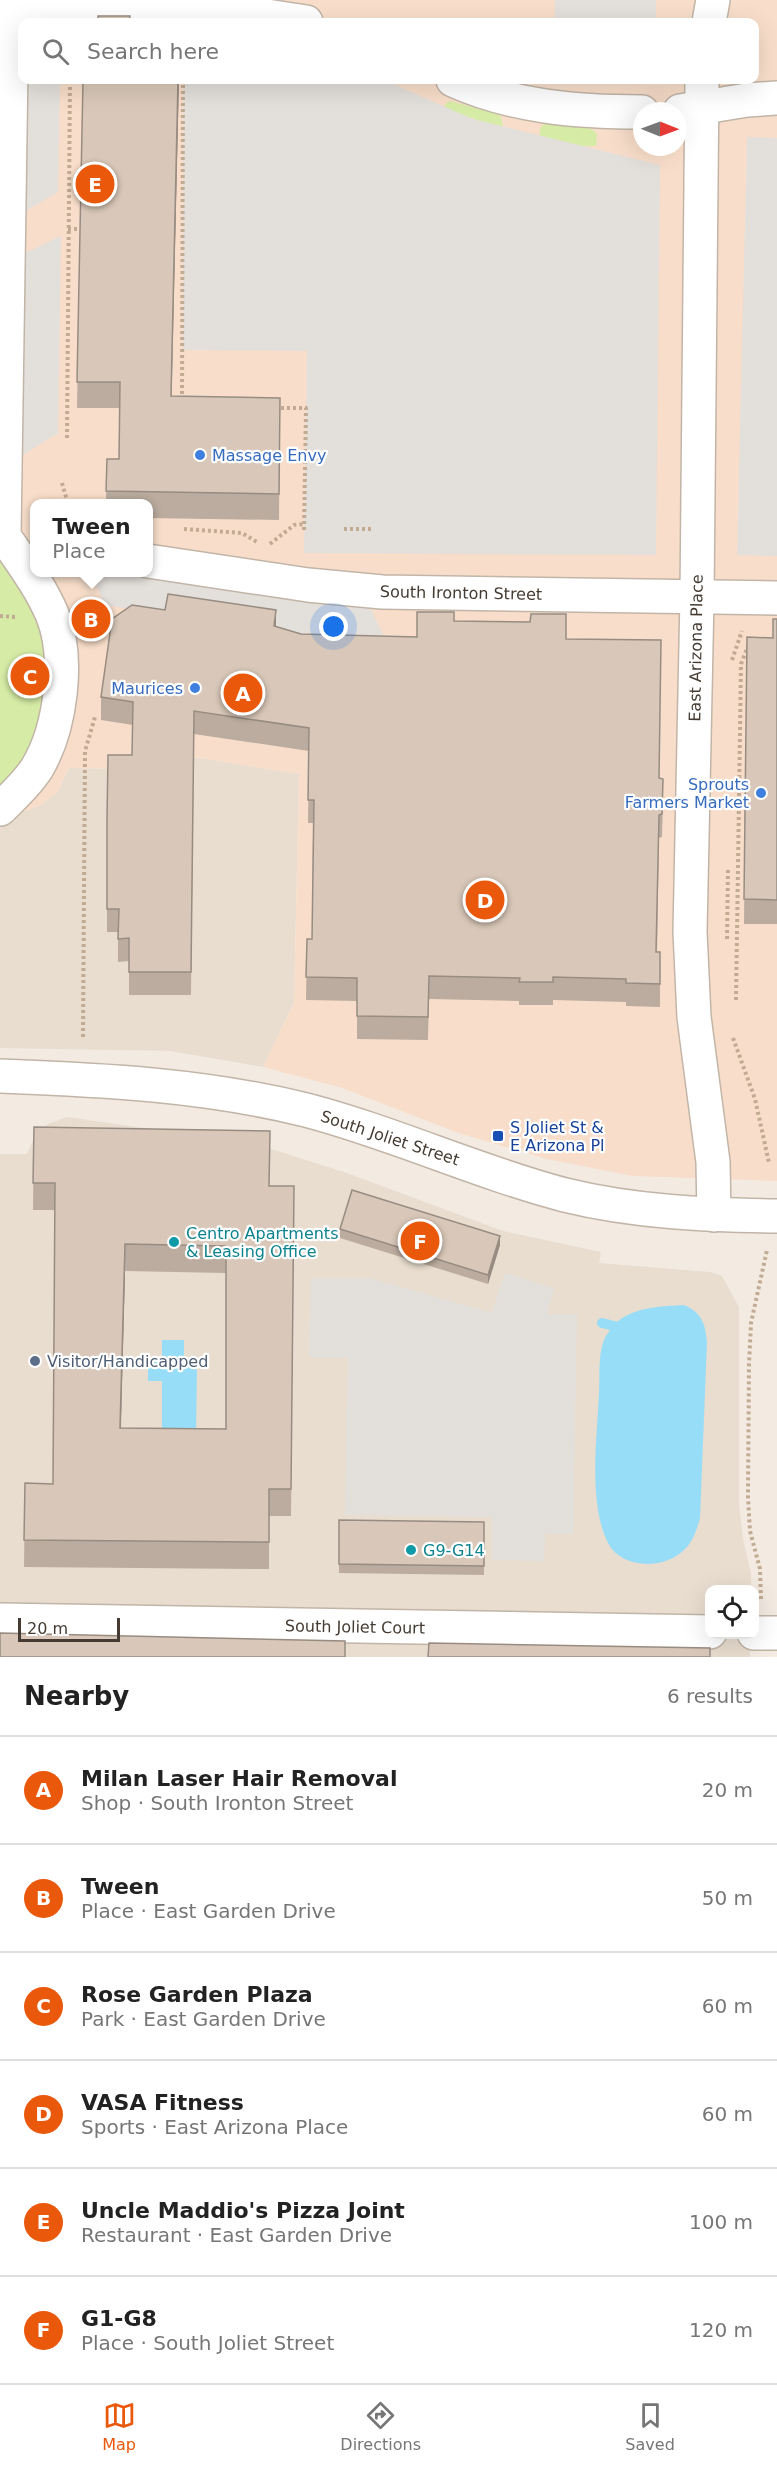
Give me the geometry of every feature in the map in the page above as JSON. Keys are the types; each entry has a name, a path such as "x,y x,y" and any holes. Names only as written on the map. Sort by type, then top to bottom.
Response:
{"street":[{"path":"709,18 713,0"},
{"path":"30,574 10,538 8,4 213,8 279,18"},
{"path":"465,84 520,102 568,109 633,112"},
{"path":"693,100 777,98"},
{"name":"East Arizona Place","path":"693,100 697,597 690,899 691,975 713,1162 714,1215"},
{"name":"South Ironton Street","path":"153,562 308,585 382,592 777,598"},
{"path":"0,809 33,774 47,750 58,711 61,659 58,635 52,613 32,577"},
{"name":"South Joliet Street","path":"0,1076 138,1082 260,1100 346,1123 567,1195 632,1208 714,1215 777,1216"},
{"name":"South Joliet Court","path":"0,1620 705,1632"}],"path":[{"path":"67,438 70,84"},
{"path":"182,407 183,84"},
{"path":"68,229 91,230"},
{"path":"171,230 183,230"},
{"path":"272,408 306,408 304,532"},
{"path":"62,483 67,499"},
{"path":"183,529 242,533 259,544 269,545 294,525 304,524"},
{"path":"344,529 373,529"},
{"path":"732,666 733,651 743,631"},
{"path":"736,1000 741,664 748,645 756,642"},
{"path":"83,1037 86,752 94,717"},
{"path":"727,940 728,857"},
{"path":"731,1032 747,1071 763,1129 769,1163"},
{"path":"764,1633 760,1569 750,1531 748,1497 749,1365 751,1323 766,1264 767,1250"}],"shaded area":[{"path":"0,0 777,0 777,1181 632,1176 547,1159 458,1133 342,1088 263,1067 294,1003 299,774 164,752 163,758 131,753 129,769 69,768 57,793 41,805 27,811 0,811"},
{"path":"555,0 656,0 656,18 555,18"},
{"path":"22,84 60,84 58,192 9,221"},
{"path":"183,84 393,84 473,119 660,165 656,555 304,553 307,351 183,350"},
{"path":"747,137 777,138 777,556 737,555"},
{"path":"61,236 58,433 5,466 8,261"},
{"path":"153,572 362,590 385,639 290,634 105,605 93,577 153,577"},
{"path":"163,752 299,774 294,1003 263,1067 170,1051 0,1048 0,811 57,793 69,768 129,769 131,753 163,758"},
{"path":"67,1117 256,1144 347,1173 503,1231 601,1252 599,1263 710,1272 722,1276 739,1307 739,1504 751,1585 705,1585 705,1639 750,1639 750,1657 0,1657 0,1154 27,1154 34,1138 48,1124"},
{"path":"505,1273 554,1288 547,1314 577,1315 573,1534 545,1534 544,1561 492,1560 492,1517 345,1515 348,1358 309,1357 311,1278 369,1278 492,1313"}],"green space":[{"path":"450,101 497,114 501,117 503,128 474,130 474,118 447,116 443,113 445,104"},
{"path":"545,123 592,129 597,134 596,146 541,146 539,144 540,128"},
{"path":"0,540 30,574 59,694 0,809"}],"water":[{"path":"684,1305 695,1311 702,1319 707,1342 700,1518 690,1543 676,1557 666,1561 643,1564 632,1562 614,1552 602,1527 598,1509 595,1470 601,1349 605,1338 622,1318 648,1308"},
{"path":"162,1340 184,1340 184,1362 197,1362 196,1436 162,1435 162,1381 148,1381 148,1362 162,1362"}],"building":[{"path":"98,16 130,16 130,18 98,18"},
{"path":"83,84 178,84 171,396 280,398 279,494 106,491 107,459 119,459 120,382 77,382"},
{"path":"168,594 276,610 274,626 301,634 417,637 417,612 454,612 454,621 530,622 531,614 566,614 566,639 661,640 659,778 663,779 662,814 659,815 656,952 660,952 660,984 626,983 626,979 553,977 553,982 519,982 520,978 429,976 428,1017 357,1016 357,978 306,977 307,939 312,939 314,800 308,800 309,728 194,711 191,972 129,972 129,938 118,939 119,909 107,909 107,819 108,755 132,755 133,702 101,697 112,619 132,605 165,610"},
{"name":"Sprouts Farmers Market","path":"773,619 777,619 777,900 744,899 747,637 773,638"},
{"path":"34,1127 270,1131 269,1186 294,1186 291,1489 269,1489 269,1542 24,1540 25,1483 53,1484 55,1183 33,1183","holes":["125,1244 226,1246 226,1429 120,1428"]},
{"path":"352,1190 500,1236 488,1275 340,1229"},
{"name":"G9-G14","path":"339,1520 484,1522 484,1566 339,1564"},
{"path":"0,1633 345,1641 345,1657 0,1657"},
{"path":"429,1643 710,1648 710,1657 428,1657"}],"waterway":[{"path":"602,1323 627,1329"}],"place":[{"name":"Uncle Maddio's Pizza Joint","path":"95,184"},
{"name":"Massage Envy","path":"200,455"},
{"name":"Tween","path":"91,619"},
{"name":"Rose Garden Plaza","path":"30,676"},
{"name":"Maurices","path":"195,688"},
{"name":"Milan Laser Hair Removal","path":"243,693"},
{"name":"Sprouts Farmers Market","path":"761,793"},
{"name":"VASA Fitness","path":"485,900"},
{"name":"S Joliet St & E Arizona Pl","path":"498,1136"},
{"name":"G1-G8","path":"420,1241"},
{"name":"Centro Apartments & Leasing Office","path":"174,1242"},
{"name":"Visitor/Handicapped","path":"35,1361"},
{"name":"G9-G14","path":"411,1550"}]}
